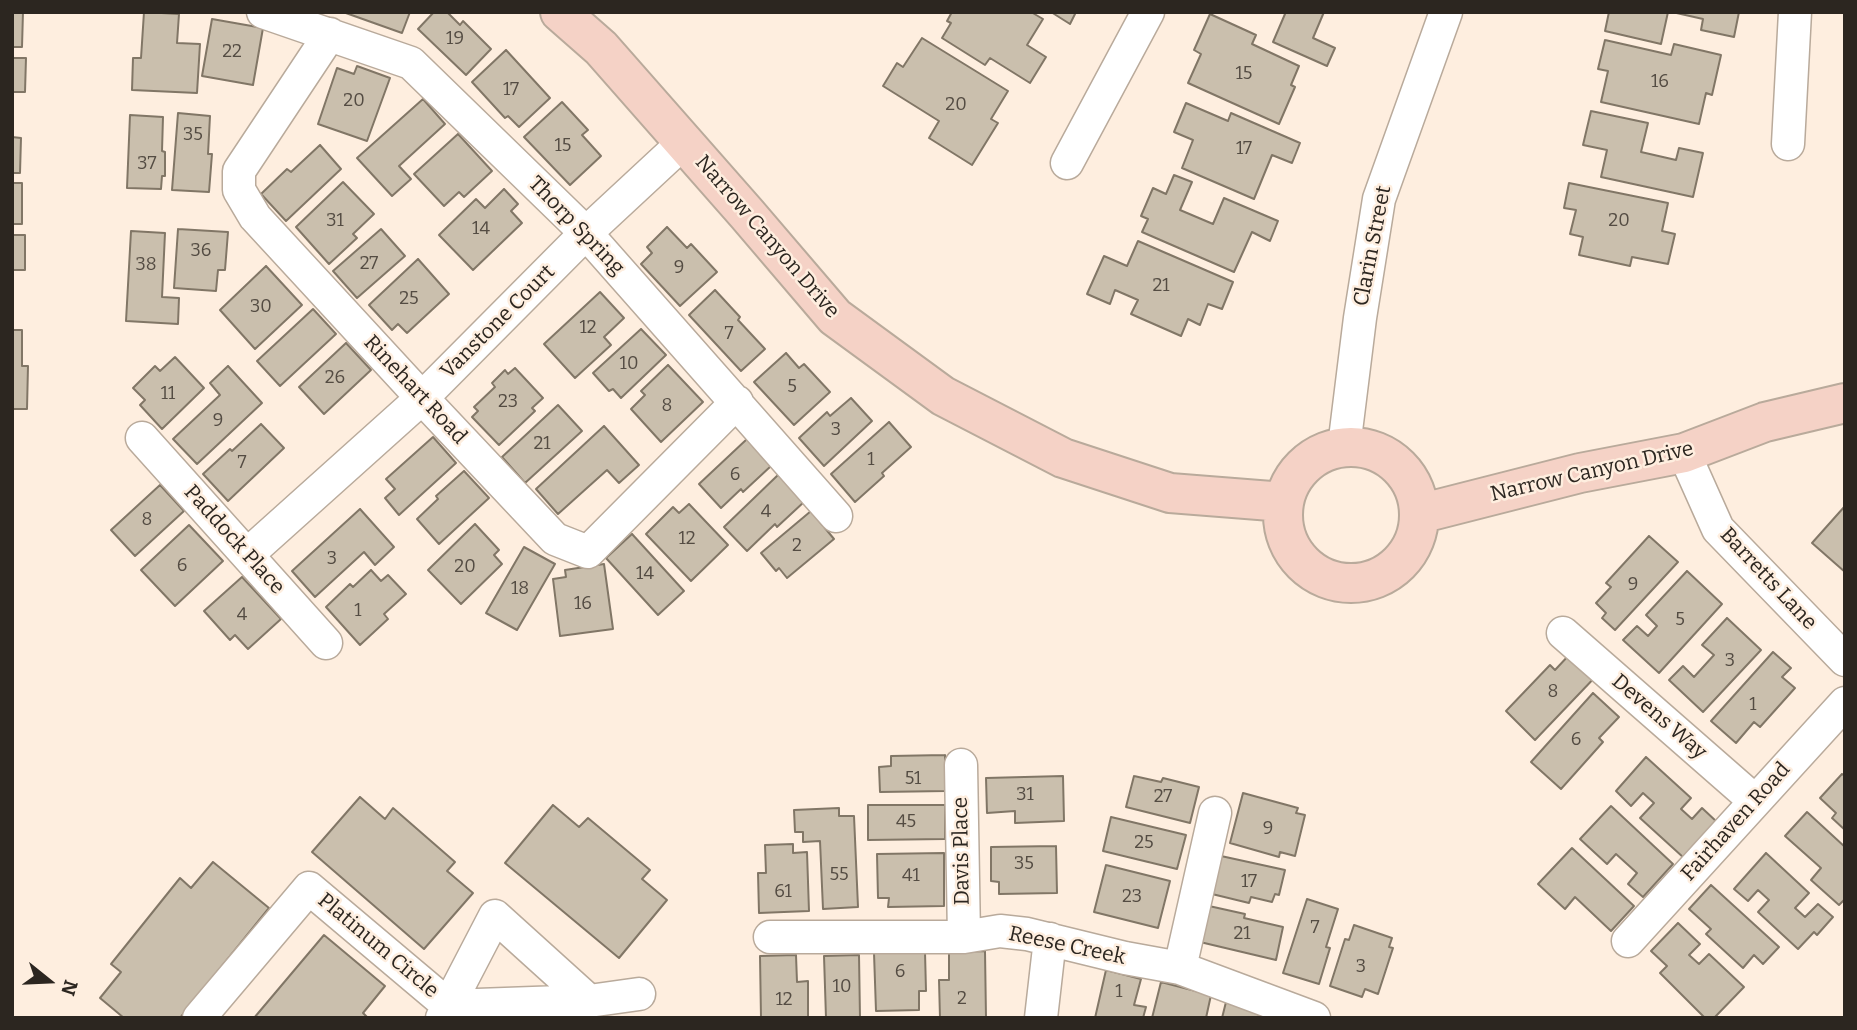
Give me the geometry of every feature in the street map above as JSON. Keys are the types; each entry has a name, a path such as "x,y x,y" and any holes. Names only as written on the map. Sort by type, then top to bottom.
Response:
{"street":[{"name":"Thorp Spring","path":"263,12 411,63 586,233 836,516"},
{"name":"Narrow Canyon Drive","path":"560,12 601,48 835,317 943,396 1063,458 1170,493 1284,502"},
{"path":"1067,163 1148,12"},
{"name":"Clarin Street","path":"1344,447 1360,318 1379,198 1446,12"},
{"path":"1788,144 1795,12"},
{"name":"Rinehart Road","path":"330,34 239,171 239,190 255,217 555,539 588,552 737,402"},
{"name":"Vanstone Court","path":"247,555 422,398 586,233 684,142"},
{"name":"Narrow Canyon Drive","path":"1419,514 1580,473 1684,453 1765,422 1845,403"},
{"name":"Paddock Place","path":"142,438 326,643"},
{"path":"1344,447 1366,448 1396,464 1404,472 1415,492 1419,514 1415,537 1404,557 1396,565 1388,572 1367,581 1344,583 1323,577 1304,564 1290,546 1283,524 1284,502 1292,482 1305,464 1323,452 1344,447"},
{"name":"Barretts Lane","path":"1684,453 1718,530 1845,660"},
{"name":"Devens Way","path":"1563,633 1755,801"},
{"name":"Fairhaven Road","path":"1628,941 1845,703"},
{"name":"Davis Place","path":"961,765 964,937"},
{"path":"1180,968 1215,813"},
{"name":"Platinum Circle","path":"199,1018 309,888 445,1012 589,1001 639,994"},
{"name":"Platinum Circle","path":"445,1012 495,916 589,1001"},
{"name":"Reese Creek","path":"770,937 964,937 1000,931 1027,934 1125,958 1180,968 1314,1018"},
{"path":"1041,1018 1050,939"}],"building":[{"path":"12,12 23,12 22,47 12,47"},
{"path":"144,12 179,14 177,43 200,44 197,93 132,90 133,58 141,58"},
{"path":"343,12 410,12 402,33"},
{"path":"434,12 447,12 460,25 463,21 491,49 466,75 418,29"},
{"path":"952,12 1031,12 1043,19 1027,45 1046,57 1030,83 990,58 985,65 942,38 951,23 947,21"},
{"path":"1051,12 1076,12 1070,24"},
{"path":"1282,12 1324,12 1313,38 1335,48 1327,66 1273,42 1285,14"},
{"path":"1609,12 1668,12 1661,44 1605,31"},
{"path":"1672,12 1739,12 1734,37 1701,30 1703,19"},
{"path":"1210,14 1256,35 1252,44 1299,66 1291,85 1295,87 1279,124 1188,83 1201,54 1194,50"},
{"path":"212,19 263,28 253,85 202,76"},
{"path":"922,38 1008,91 991,119 998,123 972,165 929,138 939,121 883,86 897,63 903,67"},
{"path":"1605,40 1671,55 1674,44 1721,55 1712,95 1706,93 1699,124 1601,102 1608,71 1598,69"},
{"path":"506,50 550,98 519,127 508,116 505,118 472,82"},
{"path":"12,58 26,58 25,92 12,92"},
{"path":"357,66 390,78 367,141 318,124 337,68 354,74"},
{"path":"423,99 445,124 399,166 411,179 392,196 357,158"},
{"path":"562,102 588,130 582,135 601,156 570,185 524,137"},
{"path":"1186,103 1228,121 1231,113 1300,143 1292,163 1272,155 1254,199 1182,168 1193,140 1174,132"},
{"path":"1591,111 1648,123 1641,152 1676,160 1679,148 1703,153 1693,197 1601,177 1607,150 1583,145"},
{"path":"178,113 210,116 208,154 212,154 209,192 172,190"},
{"path":"130,115 163,117 162,151 165,152 165,176 162,176 161,189 127,188"},
{"path":"458,134 492,171 464,197 459,192 444,206 414,174"},
{"path":"12,137 21,138 20,173 12,173"},
{"path":"320,145 341,169 286,221 261,194 287,169 291,172"},
{"path":"1174,175 1192,182 1180,210 1213,224 1224,198 1278,221 1270,241 1252,232 1234,272 1142,232 1148,219 1141,216 1153,188 1166,194"},
{"path":"343,182 374,214 353,234 357,238 329,264 296,227"},
{"path":"12,183 22,183 22,224 12,224"},
{"path":"1569,183 1668,203 1662,231 1675,234 1668,264 1632,257 1630,266 1579,255 1583,237 1570,234 1576,210 1564,208"},
{"path":"504,189 518,204 511,211 522,223 473,270 439,235 476,199 485,208"},
{"path":"667,227 687,248 691,244 717,272 680,306 641,264 652,253 647,247"},
{"path":"178,229 228,232 225,270 218,270 216,291 174,288"},
{"path":"381,229 405,256 357,298 333,271"},
{"path":"131,231 165,233 162,297 179,298 178,324 126,321"},
{"path":"12,235 25,235 25,270 12,270"},
{"path":"1138,241 1233,282 1222,309 1208,304 1200,325 1188,319 1181,336 1131,314 1138,300 1115,290 1110,304 1087,294 1104,256 1127,266"},
{"path":"418,259 449,294 407,333 398,324 392,330 369,305"},
{"path":"266,266 302,305 255,349 220,310"},
{"path":"715,290 765,349 741,371 689,315"},
{"path":"600,292 624,318 604,337 611,345 575,378 544,344"},
{"path":"313,309 336,334 280,386 257,361"},
{"path":"641,329 666,355 621,398 613,389 609,391 593,373"},
{"path":"12,330 22,330 22,366 28,366 27,409 12,409"},
{"path":"346,343 371,370 324,414 299,387"},
{"path":"786,353 799,368 804,364 830,392 794,425 754,382"},
{"path":"175,357 204,388 162,429 140,405 145,400 133,388 155,366 160,371"},
{"path":"668,365 703,402 661,442 631,409 645,395 641,391"},
{"path":"228,366 262,403 197,464 173,439 220,395 210,383"},
{"path":"515,368 543,398 532,408 535,411 499,445 472,417 478,411 474,407 495,387 492,383 505,370 508,374"},
{"path":"851,398 872,421 824,466 799,438 827,412 830,416"},
{"path":"558,405 582,431 525,483 502,457"},
{"path":"889,422 911,447 855,502 831,474"},
{"path":"261,424 284,448 228,501 203,474"},
{"path":"604,426 639,465 619,483 607,470 558,514 536,489"},
{"path":"433,437 456,463 399,515 385,498 395,489 386,479"},
{"path":"747,439 771,466 721,508 699,484"},
{"path":"464,471 489,498 439,544 417,519 438,499 436,496"},
{"path":"779,474 805,501 777,527 775,524 747,551 724,527"},
{"path":"160,485 184,511 135,556 111,530"},
{"path":"689,504 728,545 691,581 646,534 673,507 679,513"},
{"path":"1845,506 1845,572 1812,543"},
{"path":"360,509 394,547 375,565 364,552 315,597 292,571"},
{"path":"811,511 834,539 787,578 779,568 776,571 761,553"},
{"path":"475,524 499,550 494,555 502,564 461,604 428,570"},
{"path":"189,525 223,561 175,606 141,570"},
{"path":"632,534 684,591 658,615 606,558"},
{"path":"1649,536 1678,562 1615,630 1602,618 1606,613 1596,603 1611,587 1606,583"},
{"path":"524,547 555,564 517,630 486,613"},
{"path":"604,564 613,629 560,636 553,579 566,577 565,570"},
{"path":"371,570 381,581 388,575 406,594 384,614 388,619 360,645 326,607 350,584 353,587"},
{"path":"1687,571 1722,604 1659,673 1623,640 1637,626 1648,636 1657,626 1646,615"},
{"path":"242,577 281,619 248,649 235,635 230,640 204,611"},
{"path":"1727,618 1761,650 1703,712 1669,680 1683,666 1694,677 1714,655 1702,645"},
{"path":"1773,652 1791,668 1782,677 1795,688 1760,727 1754,722 1736,743 1711,721"},
{"path":"1570,654 1599,673 1535,740 1506,711 1550,665 1555,670"},
{"path":"1593,693 1619,717 1599,738 1603,742 1561,789 1531,762"},
{"path":"945,755 946,791 880,792 879,767 891,766 891,756"},
{"path":"1646,757 1691,798 1681,809 1692,819 1702,808 1717,822 1684,858 1640,818 1654,803 1643,793 1631,806 1616,791"},
{"path":"1842,774 1845,776 1845,830 1832,818 1836,813 1820,798"},
{"path":"1063,776 1064,821 1015,823 1015,811 987,813 986,778"},
{"path":"1134,776 1161,782 1163,778 1199,787 1190,823 1126,807"},
{"path":"1243,793 1298,808 1296,813 1305,815 1295,856 1280,852 1279,857 1230,843"},
{"path":"360,797 385,819 393,808 455,862 447,871 473,893 424,949 312,852"},
{"path":"553,805 579,827 588,818 650,870 642,879 667,900 619,958 505,863"},
{"path":"868,805 945,805 945,839 868,840"},
{"path":"1611,806 1673,864 1643,897 1628,884 1637,873 1616,854 1607,864 1580,839"},
{"path":"839,808 839,816 854,816 858,907 823,909 820,841 803,842 803,832 795,832 794,810"},
{"path":"1807,812 1845,847 1845,899 1839,905 1811,880 1821,868 1785,836"},
{"path":"1111,817 1186,835 1177,869 1103,851"},
{"path":"793,844 793,853 807,852 809,911 759,913 758,873 766,873 765,845"},
{"path":"1056,846 1057,893 999,894 999,882 991,881 991,847"},
{"path":"1572,848 1634,906 1611,931 1575,897 1565,909 1538,884"},
{"path":"944,853 944,906 888,907 889,898 878,898 877,854"},
{"path":"1766,853 1809,893 1795,908 1805,917 1818,904 1833,917 1817,935 1814,932 1798,949 1758,912 1769,900 1758,890 1748,901 1734,889"},
{"path":"1221,856 1285,870 1279,895 1275,894 1272,902 1251,897 1249,903 1212,894"},
{"path":"213,862 269,908 180,1018 124,1018 100,998 121,972 111,964 180,878 191,888"},
{"path":"1106,865 1170,881 1158,928 1094,912"},
{"path":"1711,885 1779,947 1763,964 1754,955 1743,968 1706,934 1711,929 1689,909"},
{"path":"1307,899 1338,909 1326,947 1330,948 1319,984 1283,973"},
{"path":"1209,906 1245,914 1244,918 1283,927 1276,960 1200,942"},
{"path":"1678,923 1700,944 1689,955 1699,964 1709,954 1744,987 1714,1018 1705,1018 1660,973 1667,966 1651,951"},
{"path":"1354,925 1392,938 1389,947 1393,948 1378,994 1365,989 1362,997 1330,986 1345,939 1349,940"},
{"path":"324,935 385,986 363,1013 368,1018 254,1018"},
{"path":"985,951 986,1018 940,1018 939,980 949,980 949,952"},
{"path":"925,952 926,991 919,991 919,1010 876,1011 874,953"},
{"path":"796,955 797,982 808,981 808,1018 761,1018 760,956"},
{"path":"859,955 860,1018 826,1018 824,956"},
{"path":"1106,970 1141,979 1134,1005 1146,1007 1143,1018 1095,1018"},
{"path":"1161,982 1211,995 1206,1018 1152,1018"},
{"path":"1227,998 1261,1008 1258,1018 1222,1018"}]}
